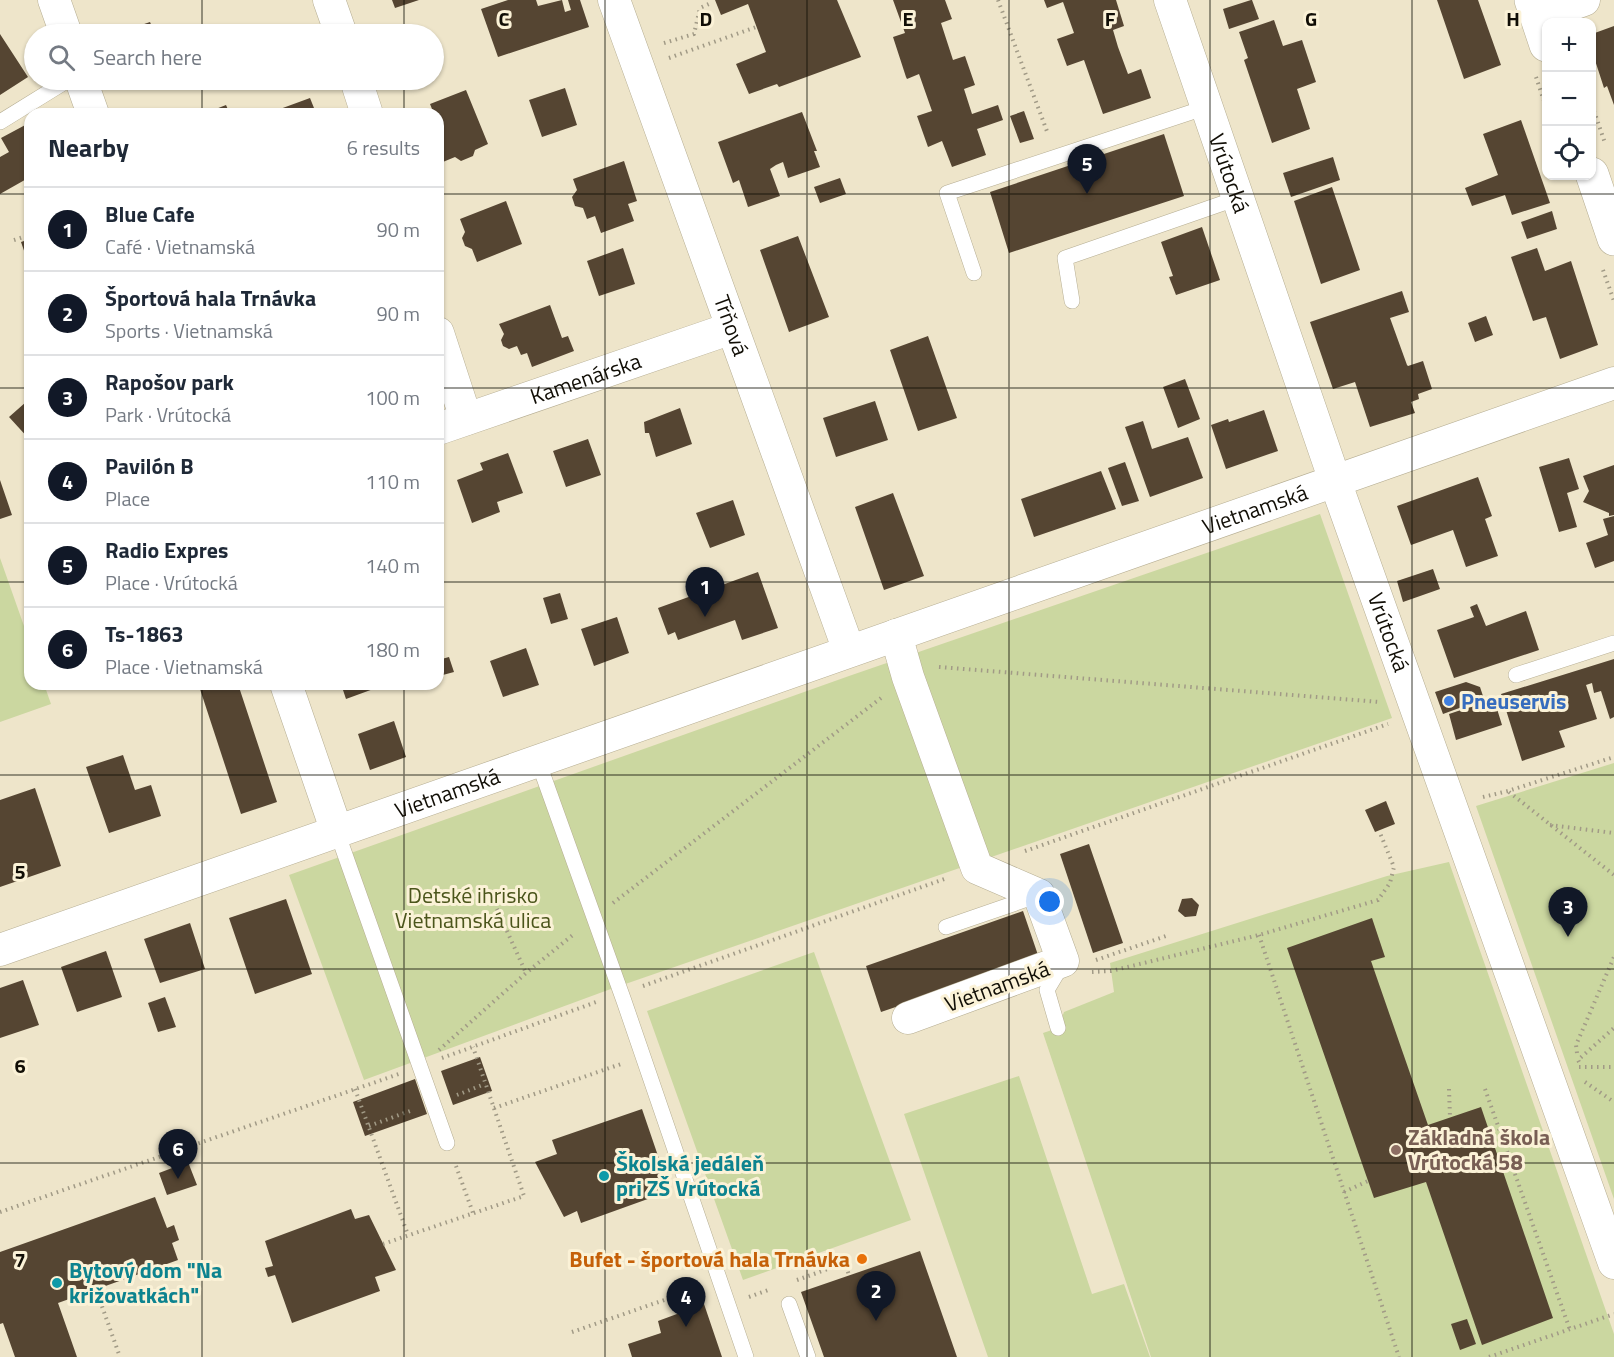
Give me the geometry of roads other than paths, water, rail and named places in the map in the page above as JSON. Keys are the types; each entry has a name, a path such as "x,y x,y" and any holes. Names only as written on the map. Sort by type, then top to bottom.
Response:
{"street":[{"path":"54,0 62,24"},
{"path":"329,0 337,24"},
{"name":"Tŕňová","path":"614,0 849,651"},
{"name":"Vrútocká","path":"1170,0 1335,481 1614,1263"},
{"path":"1538,21 1584,0"},
{"path":"85,90 91,108"},
{"path":"359,90 365,108"},
{"path":"1599,161 1614,239"},
{"name":"Kamenárska","path":"452,424 732,328"},
{"path":"444,372 452,424"},
{"name":"Vietnamská","path":"0,950 1614,383"},
{"path":"896,635 908,677 977,868 1039,895"},
{"path":"288,690 337,832"},
{"name":"Vietnamská","path":"908,1018 1064,962 1039,895"}],"lane":[{"path":"0,122 52,90"},
{"path":"974,273 947,193 1207,107"},
{"path":"1072,301 1065,258 1238,198"},
{"path":"1516,675 1614,643"},
{"path":"538,761 643,1056 746,1357"},
{"path":"337,832 447,1143"},
{"path":"946,927 1039,895"},
{"path":"1058,1028 1047,990 1064,962"},
{"path":"789,1304 807,1357"}],"place":[{"name":"Radio Expres","path":"1087,194"},
{"name":"Blue Cafe","path":"705,617"},
{"name":"Pneuservis","path":"1449,701"},
{"name":"Rapošov park","path":"1568,937"},
{"name":"Základná škola Vrútocká 58","path":"1396,1150"},
{"name":"Školská jedáleň pri ZŠ Vrútocká","path":"604,1176"},
{"name":"Ts-1863","path":"178,1179"},
{"name":"Bufet - športová hala Trnávka","path":"862,1259"},
{"name":"Bytový dom \"Na križovatkách\"","path":"57,1283"},
{"name":"Športová hala Trnávka","path":"876,1321"},
{"name":"Pavilón B","path":"686,1327"}],"park label":[{"name":"Detské ihrisko Vietnamská ulica","path":"473,908"}]}
